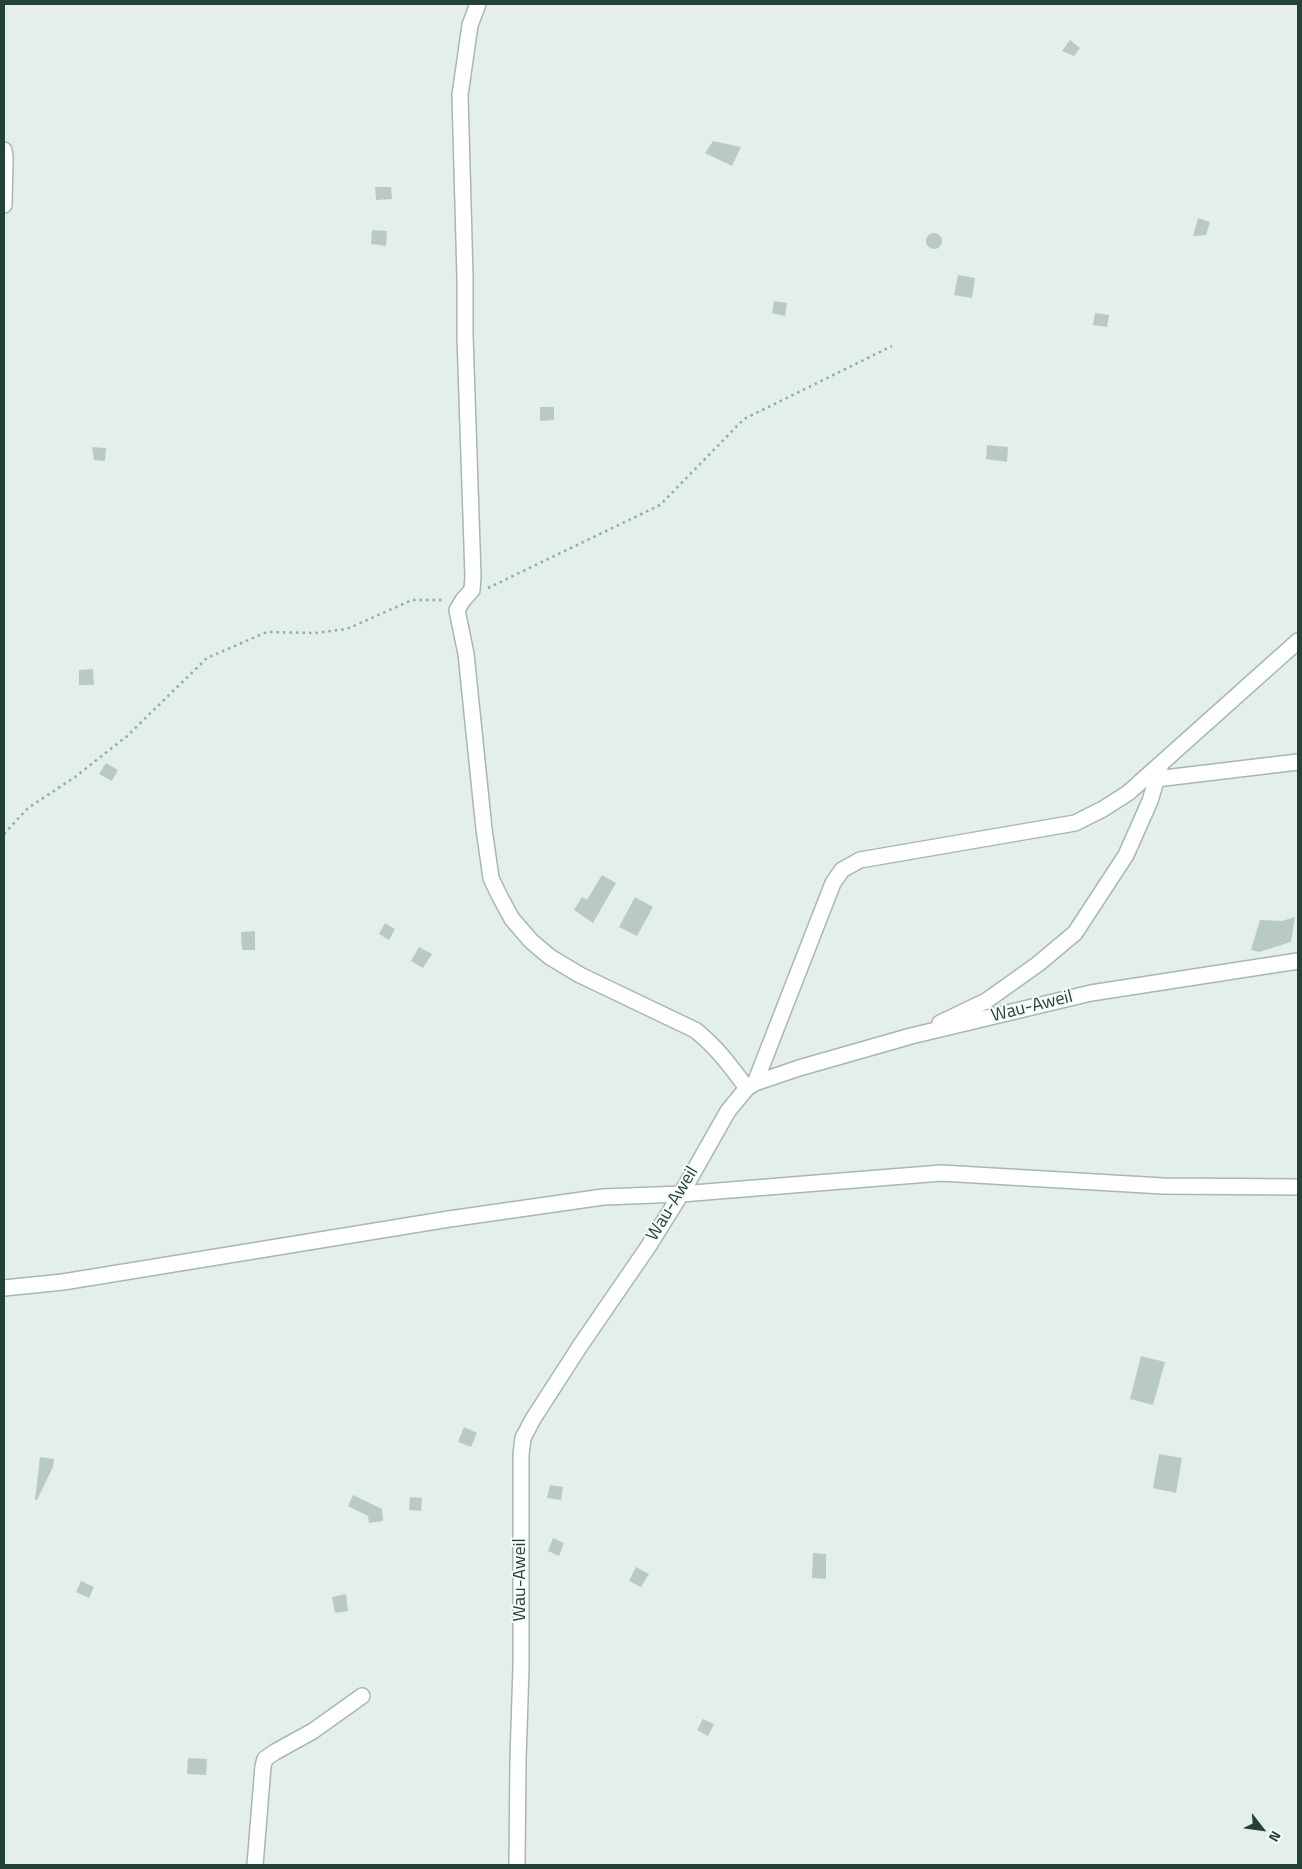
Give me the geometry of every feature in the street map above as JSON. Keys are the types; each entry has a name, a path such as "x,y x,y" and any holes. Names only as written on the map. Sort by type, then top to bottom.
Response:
{"street":[{"path":"478,4 470,25 460,95 466,277 465,336 473,576 472,590 463,600 458,610 466,654 484,829 491,878 518,926 550,957 580,975 695,1030 706,1038 751,1086 833,883 842,870 860,860 1075,823 1103,809 1128,793 1298,641"},
{"path":"4,150 4,205"},
{"path":"1156,779 1298,762"},
{"path":"911,1036 986,1001 1038,964 1075,933 1126,855 1150,802 1161,764"},
{"name":"Wau-Aweil","path":"516,1865 521,1668 520,1455 523,1438 532,1419 681,1194 714,1132 728,1111 751,1086 799,1068 911,1036 1091,993 1298,961"},
{"path":"4,1288 63,1282 449,1219 594,1198 681,1194 941,1174 1163,1186 1298,1187"},
{"path":"255,1865 265,1759 274,1752 313,1731 362,1696"}],"path":[{"path":"4,834 28,808 75,777 126,737 207,658 266,632 315,634 347,629 412,600 463,600 660,504 744,420 892,346"}],"building":[{"path":"1070,40 1080,48 1074,56 1062,51"},
{"path":"713,141 741,147 732,166 705,153"},
{"path":"375,187 391,187 392,199 376,200"},
{"path":"1198,218 1210,222 1206,235 1193,236"},
{"path":"372,230 387,231 386,246 371,244"},
{"path":"934,233 940,235 942,241 940,247 934,249 928,247 926,241 928,235"},
{"path":"958,275 975,278 972,298 954,295"},
{"path":"774,301 787,303 785,316 772,313"},
{"path":"1095,313 1109,315 1107,327 1093,325"},
{"path":"540,407 554,407 554,420 540,421"},
{"path":"987,445 1008,447 1007,462 986,459"},
{"path":"92,447 106,448 105,461 94,460"},
{"path":"93,669 94,685 79,685 79,670"},
{"path":"106,763 118,770 112,781 99,774"},
{"path":"602,875 616,883 593,923 574,910 582,897 587,900"},
{"path":"635,897 653,907 637,936 619,927"},
{"path":"1295,917 1291,942 1259,952 1251,950 1260,920 1282,921"},
{"path":"385,923 395,929 389,940 379,934"},
{"path":"255,931 255,950 242,950 241,932"},
{"path":"419,947 432,954 423,968 411,961"},
{"path":"1141,1356 1165,1362 1153,1405 1130,1399"},
{"path":"464,1427 477,1433 471,1447 458,1442"},
{"path":"1159,1454 1182,1458 1176,1493 1153,1488"},
{"path":"40,1457 54,1459 53,1467 37,1500 35,1500"},
{"path":"550,1485 563,1487 561,1500 547,1498"},
{"path":"353,1495 382,1509 383,1521 369,1523 368,1516 348,1506"},
{"path":"410,1497 422,1498 421,1511 409,1510"},
{"path":"553,1538 564,1543 559,1556 548,1551"},
{"path":"813,1553 826,1554 826,1579 812,1578"},
{"path":"636,1567 649,1574 641,1587 629,1581"},
{"path":"81,1581 94,1587 89,1598 76,1592"},
{"path":"346,1594 348,1611 335,1613 332,1597"},
{"path":"703,1719 714,1724 708,1736 697,1730"},
{"path":"188,1758 207,1759 206,1775 187,1774"}]}
